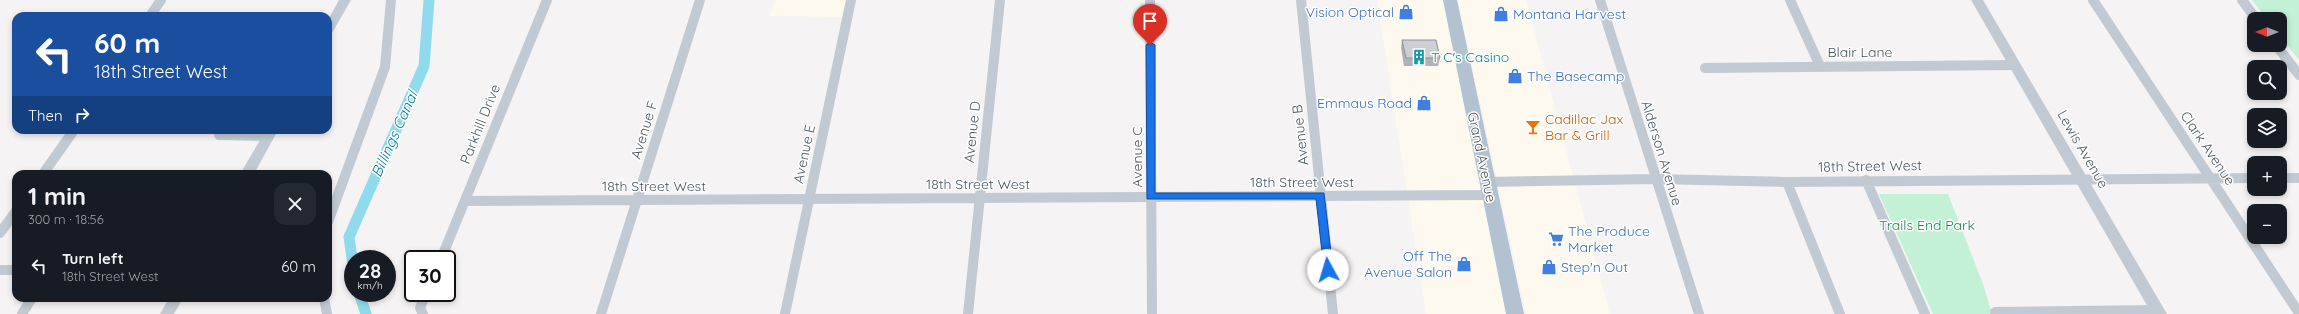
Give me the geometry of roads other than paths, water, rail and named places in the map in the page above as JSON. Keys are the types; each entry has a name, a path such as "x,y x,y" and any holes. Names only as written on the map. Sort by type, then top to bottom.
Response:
{"main road":[{"name":"Grand Avenue","path":"1450,0 1515,314"}],"street":[{"path":"153,12 161,0"},
{"path":"332,23 345,0"},
{"path":"332,202 385,66 392,0"},
{"name":"Parkhill Drive","path":"445,250 547,0"},
{"name":"Avenue F","path":"601,314 700,0"},
{"name":"Avenue E","path":"786,314 851,0"},
{"name":"Avenue D","path":"968,314 1000,0"},
{"name":"Avenue C","path":"1150,0 1152,314"},
{"name":"Avenue B","path":"1301,0 1333,314"},
{"name":"Alderson Avenue","path":"1600,0 1655,179 1699,314"},
{"path":"1790,0 1820,66"},
{"name":"Lewis Avenue","path":"1977,0 2159,312"},
{"name":"Clark Avenue","path":"2093,0 2299,313"},
{"path":"2242,0 2251,12"},
{"path":"2281,52 2299,75"},
{"name":"Blair Lane","path":"1705,68 2015,65"},
{"path":"46,170 71,134"},
{"path":"219,135 244,134"},
{"path":"249,170 269,134"},
{"name":"18th Street West","path":"465,201 1321,196 1655,179 1787,182 2081,178 2247,178"},
{"path":"2287,178 2299,178"},
{"path":"1866,180 1925,314"},
{"path":"1787,182 1840,314"},
{"path":"0,233 12,216"},
{"path":"0,270 12,270"},
{"path":"22,314 30,302"},
{"path":"167,314 174,302"},
{"path":"325,302 327,314"},
{"path":"422,302 420,308 423,314"},
{"path":"1995,312 2159,312"}],"waterway":[{"name":"Billings Canal","path":"351,250 349,237 424,66 429,0"},
{"name":"Billings Canal","path":"362,302 366,314"}],"place":[{"name":"Vision Optical","path":"1406,12"},
{"name":"Montana Harvest","path":"1501,14"},
{"name":"T C's Casino","path":"1419,57"},
{"name":"The Basecamp","path":"1515,76"},
{"name":"Emmaus Road","path":"1424,103"},
{"name":"Cadillac Jax Bar & Grill","path":"1533,127"},
{"name":"The Produce Market","path":"1556,239"},
{"name":"Off The Avenue Salon","path":"1464,264"},
{"name":"Step'n Out","path":"1549,267"}],"park label":[{"name":"Trails End Park","path":"1927,225"}]}
